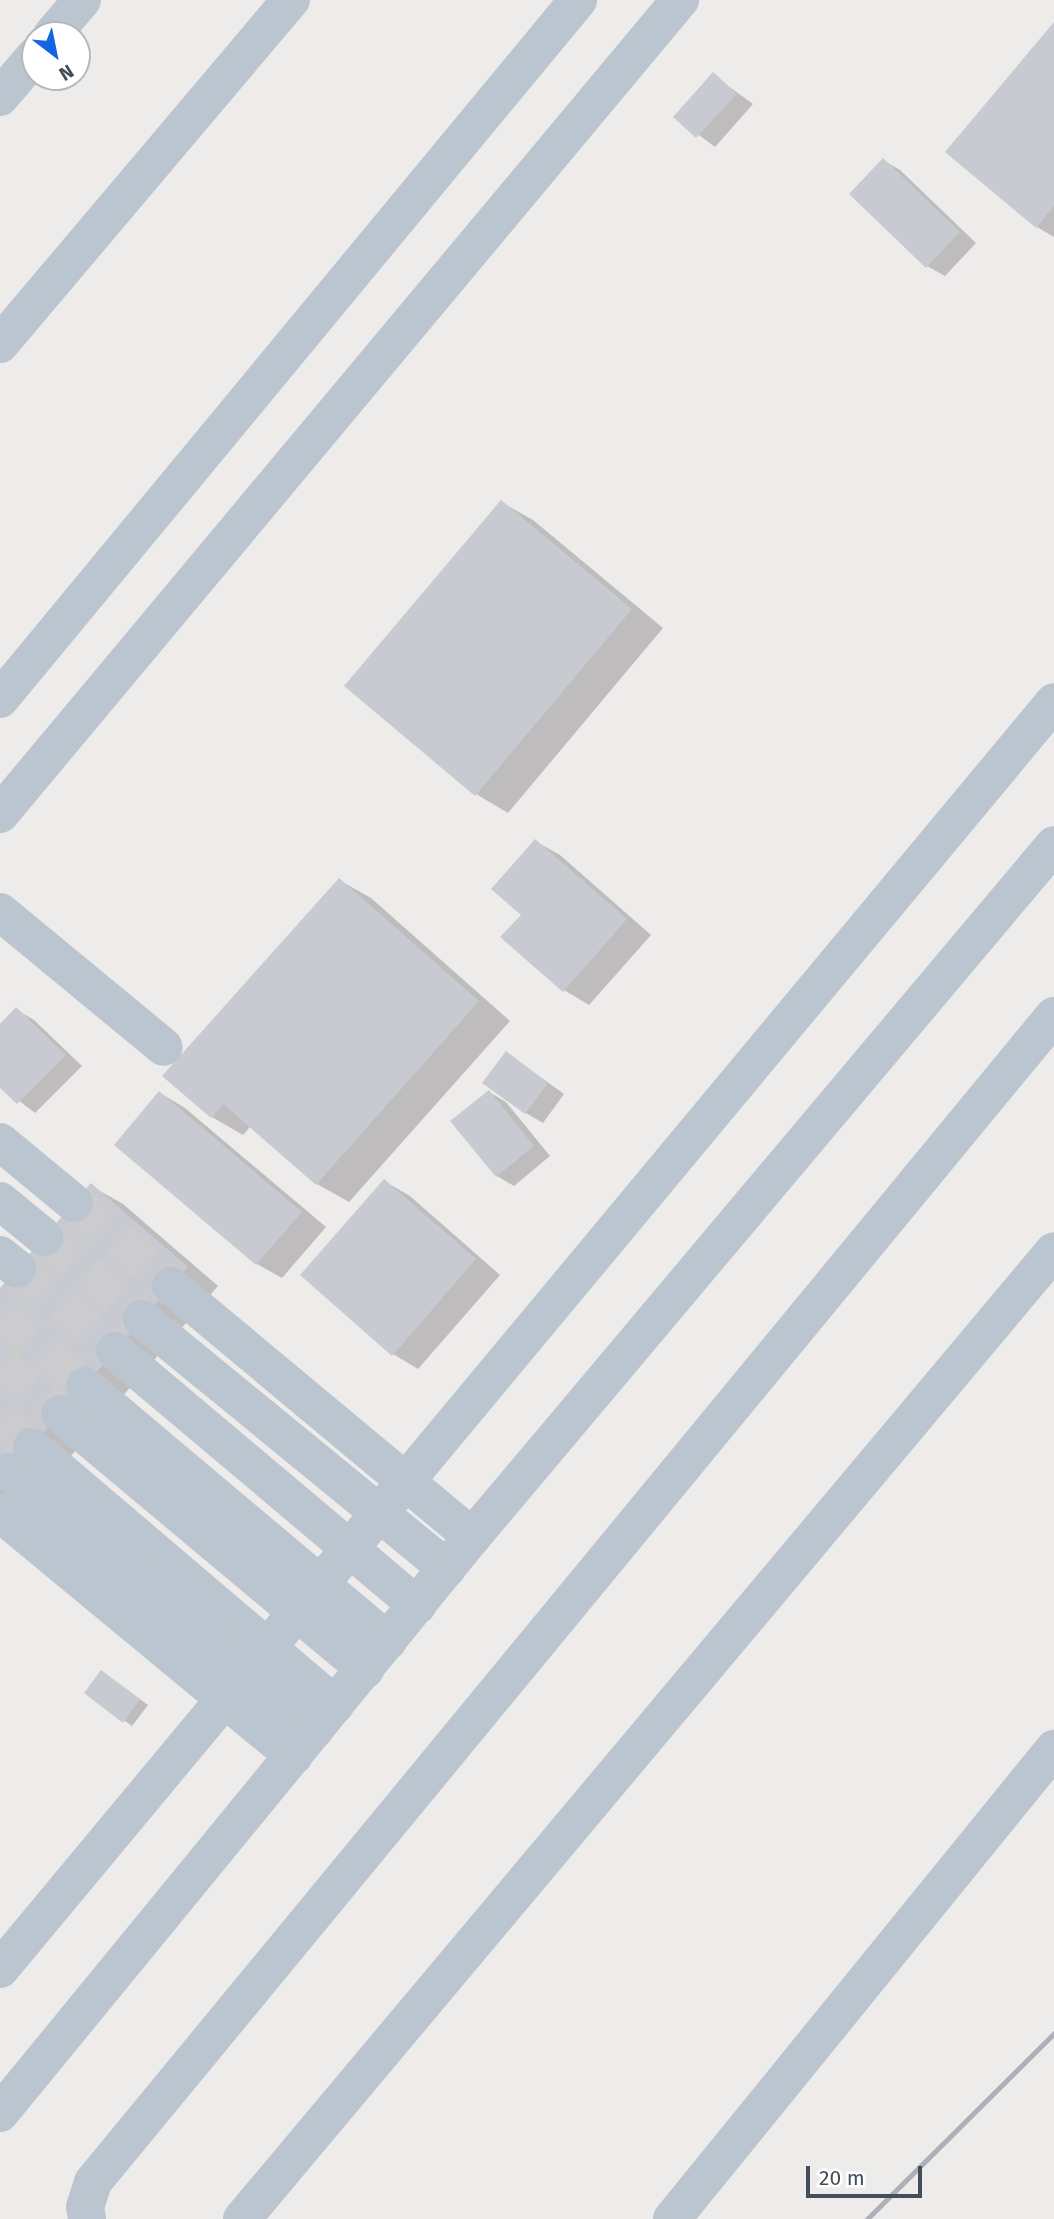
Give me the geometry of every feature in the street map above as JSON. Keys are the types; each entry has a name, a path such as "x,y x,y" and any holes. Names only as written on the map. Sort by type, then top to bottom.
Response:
{"lane":[{"path":"64,21 82,0"},
{"path":"0,344 290,0"},
{"path":"0,699 578,0"},
{"path":"0,814 680,0"},
{"path":"0,97 21,72"},
{"path":"0,1969 403,1480 1054,702"},
{"path":"0,2113 472,1537 1054,845"},
{"path":"0,912 164,1047"},
{"path":"87,2219 85,2207 93,2182 1054,1016"},
{"path":"0,1142 74,1203"},
{"path":"0,1201 44,1237"},
{"path":"242,2219 1054,1251"},
{"path":"171,1286 472,1537"},
{"path":"142,1319 447,1569"},
{"path":"114,1351 417,1605"},
{"path":"85,1386 307,1597 376,1655"},
{"path":"60,1414 307,1597"},
{"path":"21,1459 246,1673 315,1730"},
{"path":"0,1513 246,1673 315,1730"},
{"path":"671,2219 1054,1749"}],"building":[{"path":"1054,22 1054,206 1036,228 945,152"},
{"path":"713,72 737,94 696,138 673,117"},
{"path":"883,158 960,232 926,268 849,194"},
{"path":"501,500 632,609 475,796 344,686"},
{"path":"535,839 627,919 563,992 500,937 521,915 491,889"},
{"path":"339,878 479,1001 316,1185 223,1104 211,1118 162,1076"},
{"path":"16,1007 66,1055 17,1104 0,1088 0,1024"},
{"path":"506,1051 548,1083 525,1114 482,1083"},
{"path":"489,1090 534,1146 496,1177 450,1121"},
{"path":"159,1091 302,1212 256,1265 114,1145"},
{"path":"384,1179 476,1259 392,1356 300,1275"},
{"path":"91,1183 188,1267 0,1483 0,1288"},
{"path":"101,1670 140,1699 123,1723 84,1693"}],"tunnel":[{"path":"74,1203 171,1286"},
{"path":"44,1237 142,1319"},
{"path":"17,1269 115,1351"},
{"path":"0,1316 85,1386"},
{"path":"0,1364 60,1414"},
{"path":"0,1420 32,1447"}],"railway":[{"path":"867,2219 1054,2033"}]}
